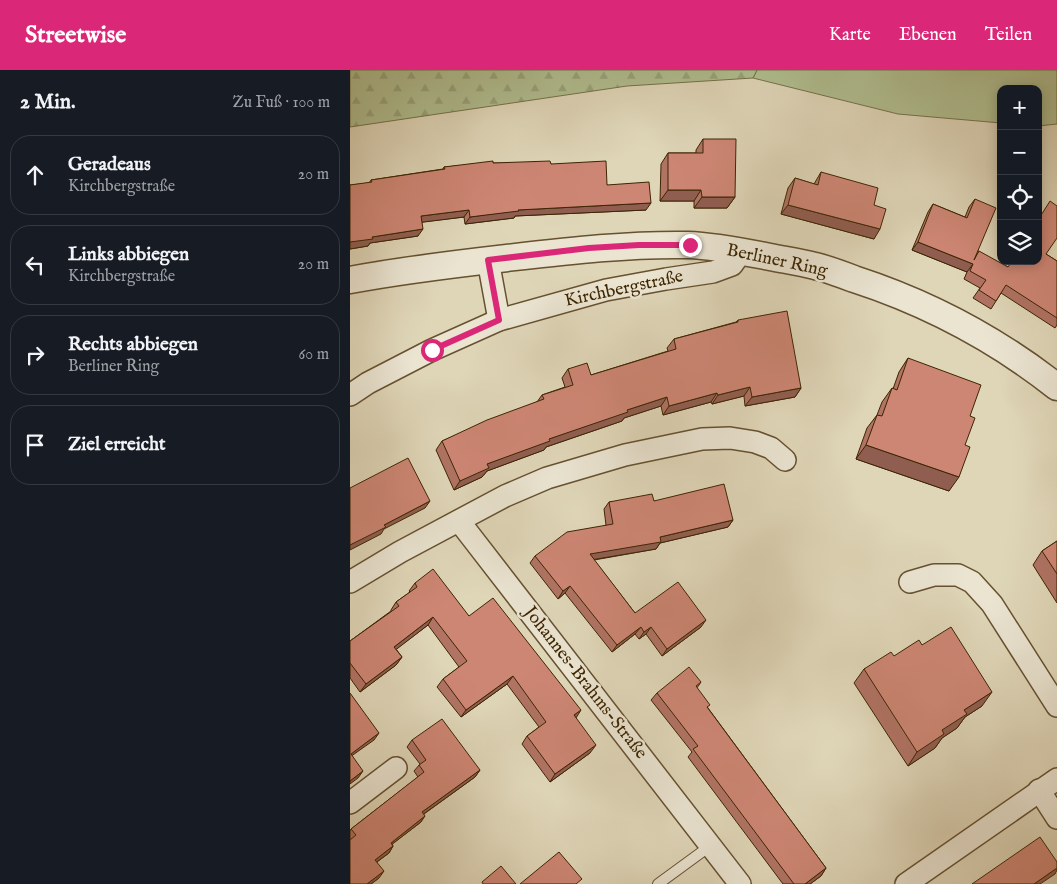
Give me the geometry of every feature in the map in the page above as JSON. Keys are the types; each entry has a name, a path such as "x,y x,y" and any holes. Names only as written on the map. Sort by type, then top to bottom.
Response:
{"street":[{"name":"Berliner Ring","path":"350,280 374,275 589,248 639,245 690,245 742,251 816,266 881,288 940,312 1028,364 1057,387"},
{"name":"Kirchbergstraße","path":"350,395 368,383 432,350 499,320 606,290 713,272 732,265 742,251"},
{"path":"488,260 499,320"},
{"path":"350,582 400,552 505,496 547,478 625,455 670,445 730,438 755,442 771,448 785,460"},
{"name":"Johannes-Brahms-Straße","path":"459,520 740,884"},
{"path":"910,582 934,575 958,576 972,582 992,604 1057,706"},
{"path":"350,803 396,768"},
{"path":"906,884 1057,779"},
{"path":"1039,790 1057,818"}],"lane":[{"path":"658,884 710,846"}],"green space":[{"path":"350,70 757,70 753,78 627,86 350,127"},
{"path":"757,70 1057,70 1057,124 1042,126 1042,85 997,85 997,123 898,114 753,78"}],"building":[{"path":"703,139 736,139 735,197 702,197 701,190 668,190 668,153 703,153"},
{"path":"493,161 493,163 550,161 551,164 606,161 607,185 649,182 651,203 518,210 470,217 469,210 421,216 423,229 350,242 350,185 445,169 444,167"},
{"path":"821,172 878,188 874,205 886,209 880,229 788,205 795,178 818,185"},
{"path":"975,199 996,208 974,260 979,251 997,261 997,265 1008,267 1009,265 1042,265 1042,214 1050,201 1057,206 1057,238 1046,254 1057,261 1057,318 1006,285 996,301 979,290 986,280 970,271 973,264 918,242 933,204 967,218"},
{"path":"787,311 801,388 752,397 750,387 718,395 717,393 669,406 667,397 549,439 550,441 487,464 489,468 460,481 442,441 487,420 544,399 542,395 573,385 568,369 587,363 591,375 676,349 674,339 738,322 738,320"},
{"path":"908,358 981,385 970,416 975,418 965,445 970,447 959,477 866,445 877,415 882,416 892,388 897,390"},
{"path":"408,458 430,501 384,525 386,527 350,545 350,488"},
{"path":"724,484 733,520 660,537 661,542 590,554 635,613 678,582 706,620 667,649 651,627 644,632 641,627 617,645 570,586 563,591 535,556 567,532 613,524 609,502 652,494 654,501"},
{"path":"1057,541 1057,574 1042,551"},
{"path":"433,569 469,616 493,598 581,710 574,715 596,745 555,774 527,736 546,722 513,676 466,710 443,679 467,661 433,617 394,647 402,657 366,684 350,663 350,641 399,606 396,602 417,587 415,583"},
{"path":"951,627 992,692 964,710 967,714 942,730 944,734 917,752 864,669 891,652 894,656 919,640 922,645"},
{"path":"689,667 701,682 696,686 710,705 707,707 826,868 805,884 794,884 693,749 698,746 657,693"},
{"path":"350,693 379,733 351,754 363,771 350,781"},
{"path":"442,719 480,770 422,812 425,816 391,843 393,846 375,860 384,871 367,884 350,884 350,840 356,835 351,829 424,772 419,765 426,760 412,740"},
{"path":"1040,837 1057,862 1057,868 1034,884 972,884"},
{"path":"559,852 582,879 576,884 520,884"},
{"path":"501,866 516,884 483,884 482,882"}],"route":[{"path":"432,350 499,320 488,260 589,248 639,245 690,245"}]}
